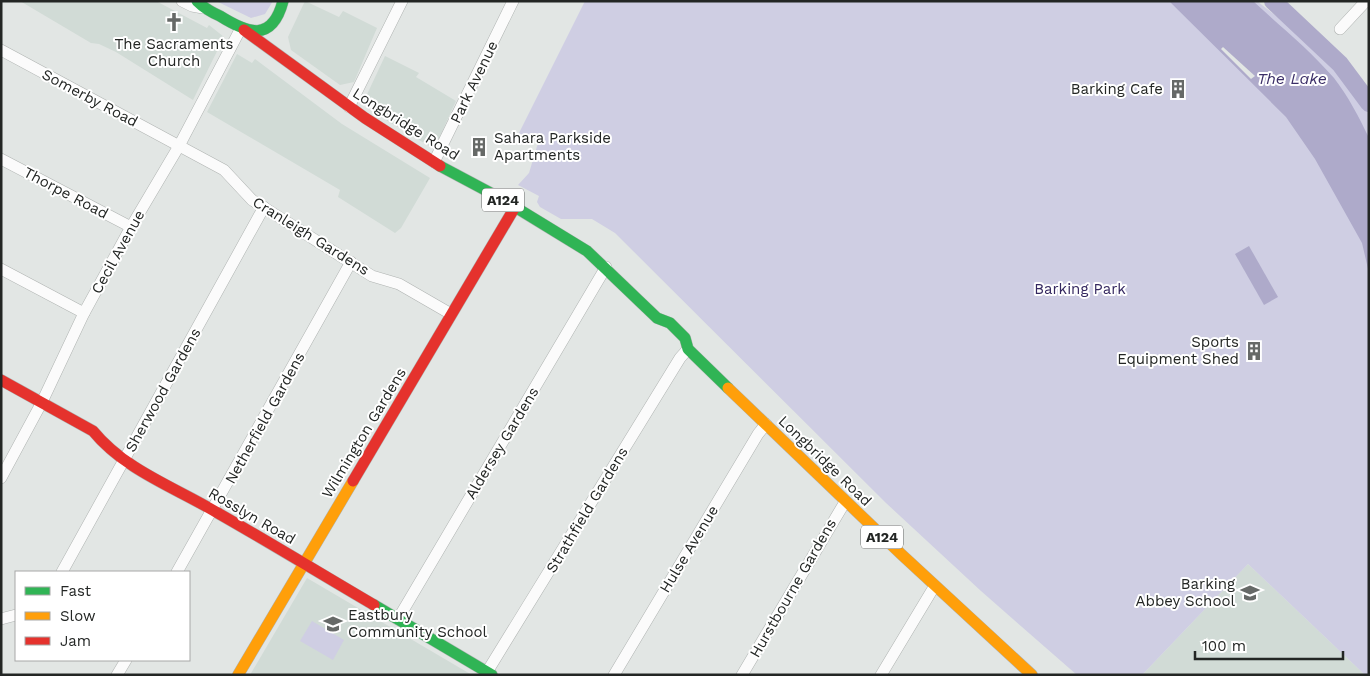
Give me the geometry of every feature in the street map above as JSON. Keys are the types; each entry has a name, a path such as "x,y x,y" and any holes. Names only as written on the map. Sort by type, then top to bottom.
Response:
{"main road":[{"name":"Longbridge Road","path":"200,4 242,29 349,107 434,162 566,236 606,267 657,318 670,323 685,338 688,349 845,502 934,587 1032,675"},
{"path":"242,29 260,29 282,8"},
{"path":"282,8 275,37 277,51 284,60"},
{"name":"Wilmington Gardens","path":"238,675 515,207"},
{"name":"Rosslyn Road","path":"1,380 93,431 101,443 124,460 490,673"}],"street":[{"path":"182,1 192,6 200,4"},
{"path":"349,107 402,1"},
{"name":"Park Avenue","path":"434,162 513,1"},
{"path":"1340,29 1366,1"},
{"name":"Cecil Avenue","path":"1,478 7,454 42,402 84,313 131,227 179,146 242,29"},
{"name":"Somerby Road","path":"1,50 179,146"},
{"name":"Cranleigh Gardens","path":"179,146 224,170 252,200 372,276 399,284 451,314"},
{"name":"Thorpe Road","path":"1,160 131,227"},
{"name":"Sherwood Gardens","path":"63,571 264,207"},
{"name":"Netherfield Gardens","path":"179,571 214,511 351,262"},
{"name":"Aldersey Gardens","path":"398,619 606,267"},
{"path":"1,269 84,313"},
{"name":"Strathfield Gardens","path":"490,673 680,358 688,349"},
{"name":"Hulse Avenue","path":"614,675 758,434 766,424"},
{"name":"Hurstbourne Gardens","path":"742,675 845,502"},
{"path":"881,675 934,587"},
{"path":"1,619 15,615"},
{"path":"117,675 125,661"}],"shaded area":[{"path":"20,1 156,1 207,28 209,25 224,37 193,100 116,52 99,44 91,43"},
{"path":"305,1 339,17 343,11 377,28 354,82 340,85 291,50 288,37"},
{"path":"237,54 252,63 255,59 342,124 430,178 401,228 395,233 338,197 340,190 207,112"},
{"path":"385,56 419,73 416,77 456,101 434,149 378,115 363,103"},
{"name":"Barking Abbey School","path":"1248,564 1365,675 1142,675"},
{"name":"Eastbury Community School","path":"307,578 472,675 250,675"}],"green space":[{"path":"216,1 273,1 265,14 251,18"},
{"name":"Barking Park","path":"585,1 1257,1 1319,49 1346,76 1369,109 1369,675 1365,675 1248,564 1142,675 1077,675 981,591 886,503 615,233 592,219 561,219 540,207 537,202 539,196 518,185 529,173 538,143 519,133"},
{"path":"312,621 344,640 333,660 300,641"}],"water":[{"name":"The Lake","path":"1169,1 1253,1 1295,38 1334,78 1353,107 1369,138 1369,273 1362,243 1315,159 1286,117"},
{"path":"1249,246 1278,297 1264,305 1235,254"}],"pier":[{"path":"1223,47 1255,76 1251,79 1221,49"}],"waterway":[{"path":"1273,1 1340,64 1369,103"}],"traffic: fast":[{"path":"197,1 208,10 240,27 258,31 265,29 272,23 283,1"},
{"path":"440,166 502,199 587,251 657,318 670,323 685,338 688,349 728,388"},
{"path":"374,605 492,675"}],"traffic: slow":[{"path":"728,388 901,554 1032,675"},
{"path":"238,675 353,481"}],"traffic: jam":[{"path":"244,30 365,118 440,166"},
{"path":"353,481 515,207"},
{"path":"1,380 93,431 120,457 151,477 236,523 374,605"}],"place":[{"name":"The Sacraments Church","path":"174,22"},
{"name":"Barking Cafe","path":"1178,89"},
{"name":"Sahara Parkside Apartments","path":"479,147"},
{"name":"Sports Equipment Shed","path":"1254,351"},
{"name":"Barking Abbey School","path":"1250,593"},
{"name":"Eastbury Community School","path":"333,624"}]}
